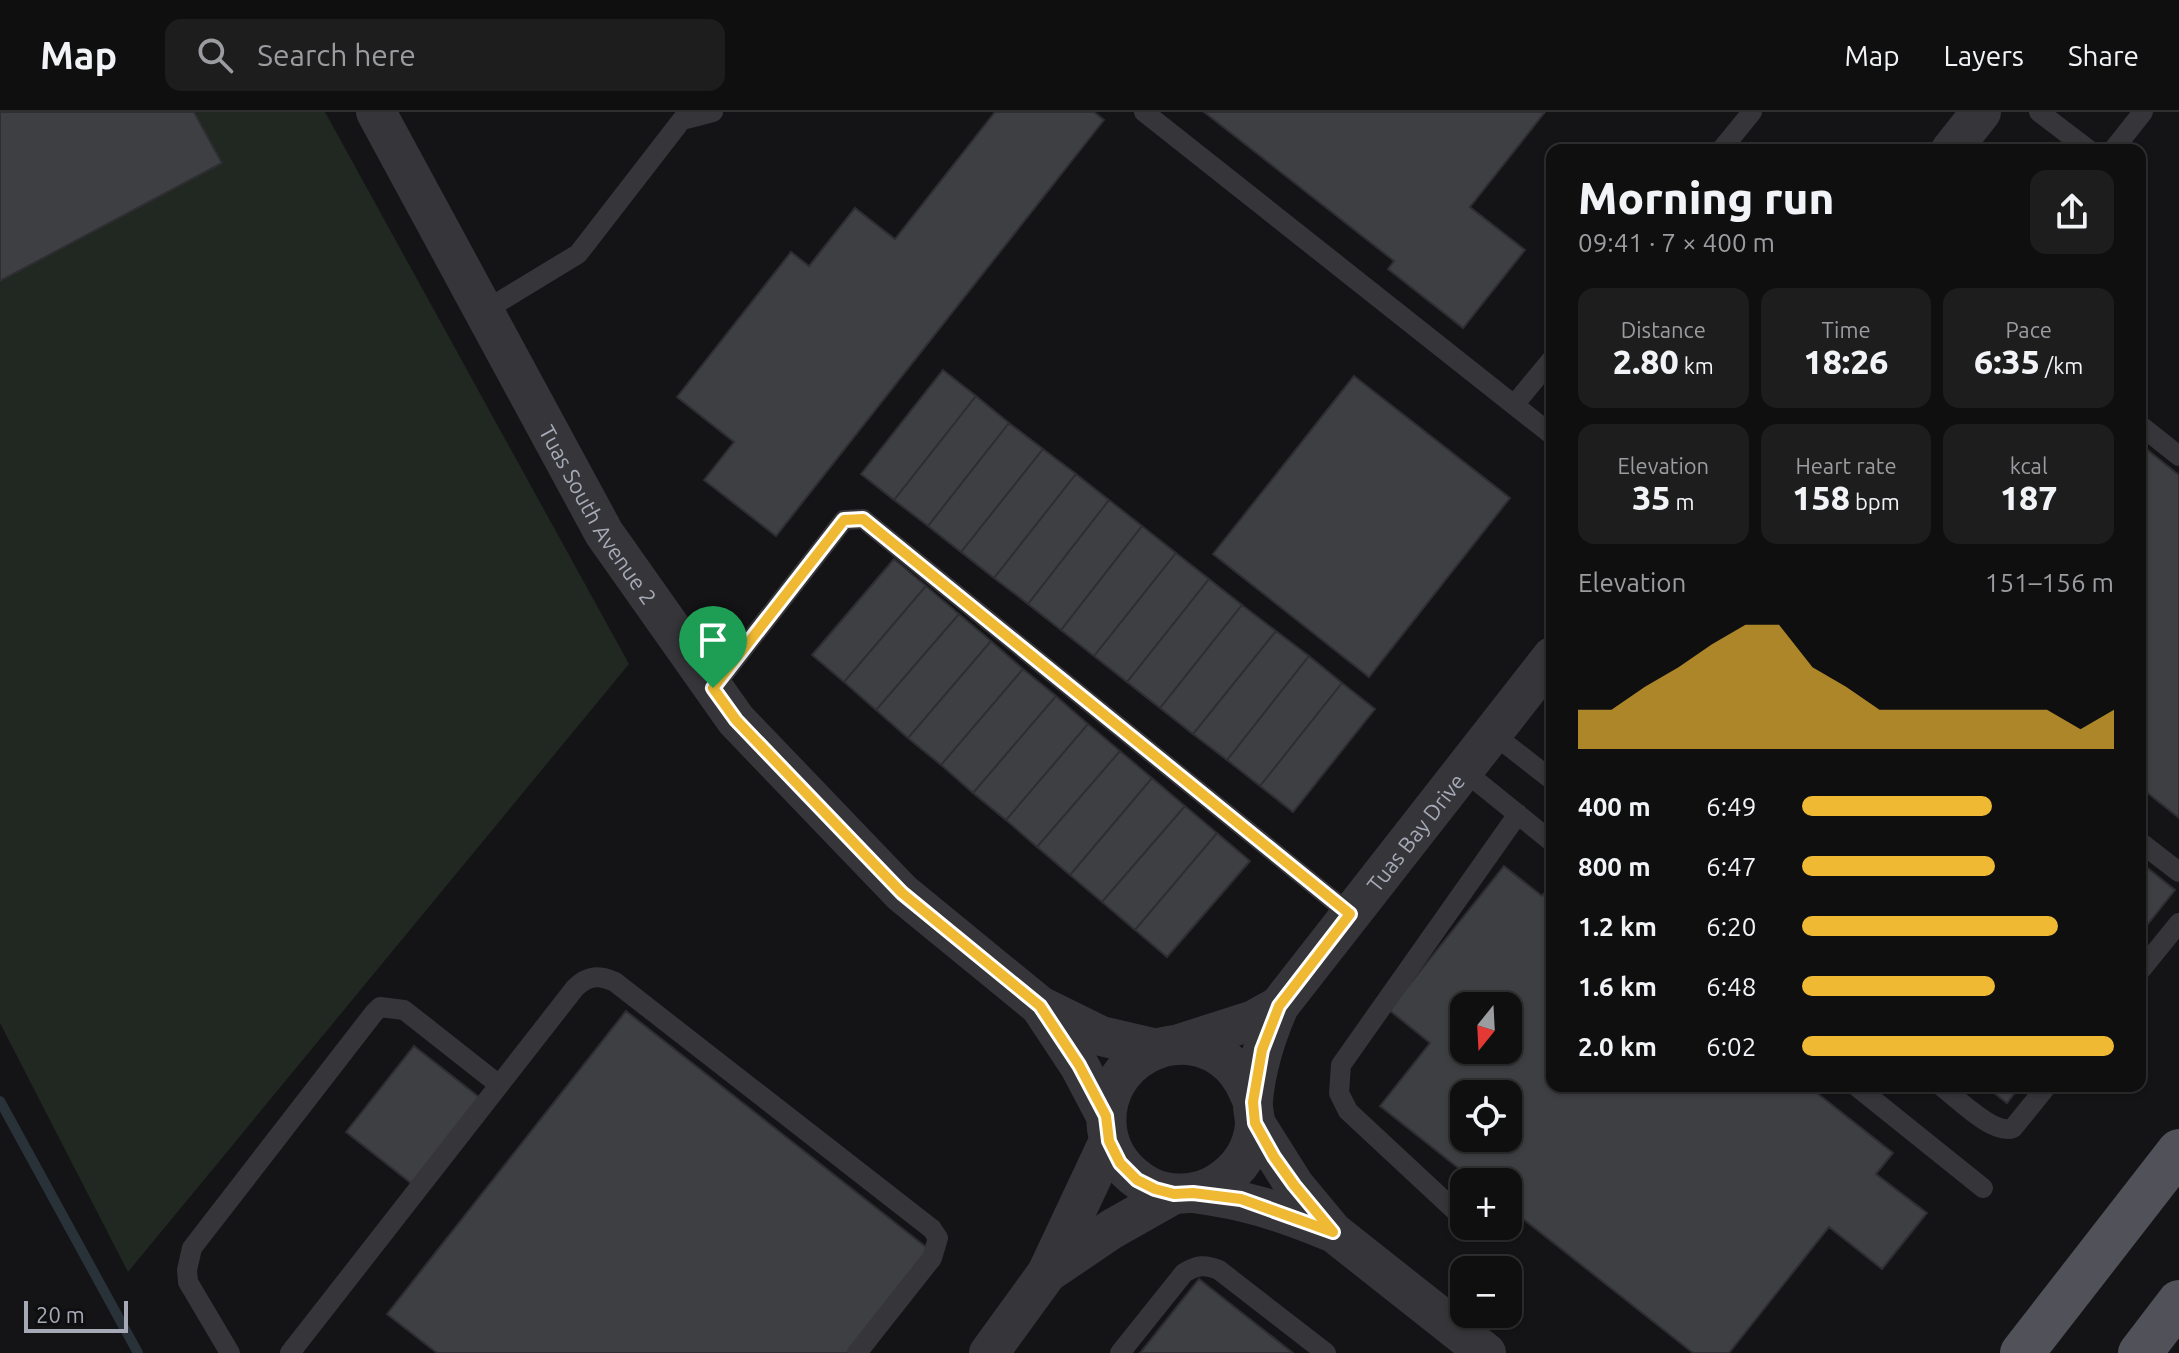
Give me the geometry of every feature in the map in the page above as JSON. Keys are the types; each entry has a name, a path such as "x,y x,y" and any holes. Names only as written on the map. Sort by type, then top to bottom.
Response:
{"main road":[{"path":"2022,1353 2179,1151"},
{"path":"2140,1353 2179,1302"}],"street":[{"name":"Tuas South Avenue 2","path":"376,112 604,533 736,720 902,893 1040,1006 1101,1036 1166,1047"},
{"path":"1956,144 1981,112"},
{"name":"Tuas Bay Drive","path":"1254,1112 1262,1050 1279,1006 1546,665"},
{"name":"Tuas South Avenue 2","path":"1040,1006 1079,1065 1107,1128"},
{"name":"Tuas Bay Drive","path":"1166,1047 1254,1020 1279,1006"},
{"path":"989,1353 1047,1273 1107,1128 1111,1092 1124,1070 1139,1057 1166,1047 1196,1047 1215,1054 1231,1065 1245,1081 1254,1112 1294,1185 1333,1232 1486,1353"},
{"path":"1047,1273 1112,1229 1183,1193 1212,1187 1228,1177 1241,1163 1251,1144 1254,1112"},
{"path":"1107,1128 1120,1163 1137,1180 1155,1189 1241,1199 1333,1232"}],"lane":[{"path":"484,311 578,254 685,116 713,112"},
{"path":"1144,112 1546,430"},
{"path":"1726,144 1752,112"},
{"path":"2039,112 2081,144"},
{"path":"2118,144 2143,112"},
{"path":"1514,405 1546,366"},
{"path":"2146,430 2179,456"},
{"path":"713,688 844,520 863,519 1350,914"},
{"path":"1492,733 1546,775"},
{"path":"1463,770 1546,837"},
{"path":"1450,1206 1348,1111 1339,1093 1341,1065 1518,814"},
{"path":"2146,847 2179,872"},
{"path":"2146,964 2179,923"},
{"path":"290,1353 498,1084 583,980 603,977 615,982 932,1229 938,1238 932,1258 857,1353"},
{"path":"230,1353 188,1282 192,1248 374,1013 380,1007 404,1010 498,1084"},
{"path":"1863,1092 1983,1188"},
{"path":"1949,1092 1993,1127 2005,1131 2013,1128 2042,1092"},
{"path":"1120,1353 1184,1273 1194,1266 1208,1265 1219,1270 1326,1353"}],"shaded area":[{"path":"0,112 325,112 629,664 128,1272 0,1023"}],"building":[{"path":"0,112 194,112 222,163 0,281"},
{"path":"995,112 1094,112 1104,120 776,536 704,480 734,442 677,397 791,252 809,266 855,208 895,239"},
{"path":"1204,112 1545,112 1470,207 1525,250 1463,328 1388,269 1394,261"},
{"path":"943,370 976,396 894,500 861,474"},
{"path":"1354,376 1510,498 1369,677 1213,554"},
{"path":"976,396 1009,423 928,526 894,500"},
{"path":"1009,423 1043,449 961,552 928,526"},
{"path":"1043,449 1076,474 994,578 961,552"},
{"path":"2146,449 2179,475 2179,818 2146,792"},
{"path":"1076,474 1109,500 1028,604 994,578"},
{"path":"1109,500 1142,526 1061,630 1028,604"},
{"path":"1142,526 1176,553 1094,656 1061,630"},
{"path":"1176,553 1209,579 1127,682 1094,656"},
{"path":"894,559 926,586 844,682 812,655"},
{"path":"1209,579 1242,605 1160,708 1127,682"},
{"path":"926,586 959,614 876,710 844,682"},
{"path":"1242,605 1276,631 1193,734 1160,708"},
{"path":"959,614 991,641 908,738 876,710"},
{"path":"1276,631 1309,656 1227,760 1193,734"},
{"path":"991,641 1023,669 941,765 908,738"},
{"path":"1309,656 1342,683 1260,786 1227,760"},
{"path":"1023,669 1056,696 973,793 941,765"},
{"path":"1342,683 1375,709 1293,812 1260,786"},
{"path":"1056,696 1088,724 1006,820 973,793"},
{"path":"1088,724 1120,751 1037,847 1006,820"},
{"path":"1120,751 1152,778 1070,875 1037,847"},
{"path":"1152,778 1185,806 1102,902 1070,875"},
{"path":"1185,806 1217,833 1135,930 1102,902"},
{"path":"1217,833 1250,861 1167,957 1135,930"},
{"path":"1504,866 1542,896 1546,892 1546,1092 1816,1092 1893,1153 1876,1174 1927,1213 1882,1269 1829,1227 1729,1353 1693,1353 1522,1218 1522,1168 1458,1168 1380,1106 1430,1043 1389,1010"},
{"path":"2146,867 2175,890 2146,926"},
{"path":"626,1011 931,1251 851,1353 437,1353 387,1314"},
{"path":"414,1046 484,1101 416,1187 346,1132"},
{"path":"1993,1092 2015,1092 2007,1103"},
{"path":"1199,1279 1293,1353 1140,1353"}],"waterway":[{"path":"0,1101 138,1353"}],"route":[{"path":"863,519 1350,914 1279,1006 1262,1050 1253,1102 1255,1123 1274,1157 1333,1232 1241,1199 1193,1193 1174,1194 1137,1180 1120,1163 1109,1141 1106,1116 1079,1065 1040,1006 902,893 736,720 713,688 844,520 863,519"}]}
